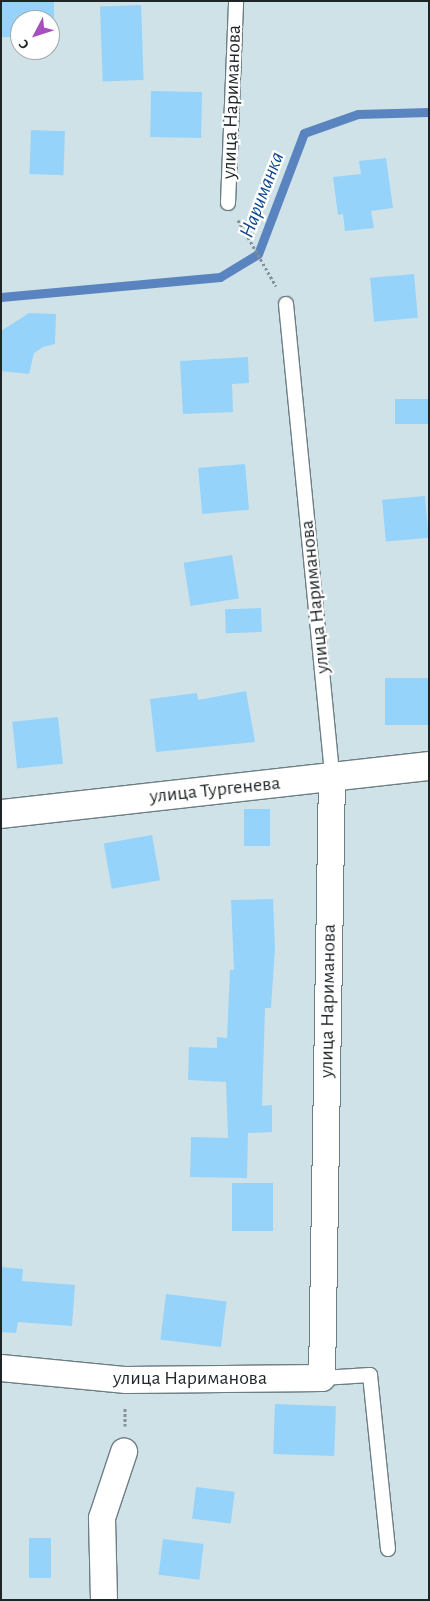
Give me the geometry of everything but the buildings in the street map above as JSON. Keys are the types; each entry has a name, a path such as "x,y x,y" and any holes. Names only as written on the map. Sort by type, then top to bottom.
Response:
{"street":[{"name":"улица Тургенева","path":"1,814 429,766"},
{"name":"улица Нариманова","path":"1,1368 126,1380 322,1378 332,777"},
{"path":"104,1600 102,1518 124,1452"}],"lane":[{"name":"улица Нариманова","path":"228,203 236,1"},
{"name":"улица Нариманова","path":"286,304 332,777"},
{"path":"322,1378 370,1375 388,1549"}],"path":[{"path":"228,203 286,304"},
{"path":"124,1452 126,1380"}],"waterway":[{"name":"Нариманка","path":"1,297 220,277 258,254 304,133 358,114 429,112"}]}
